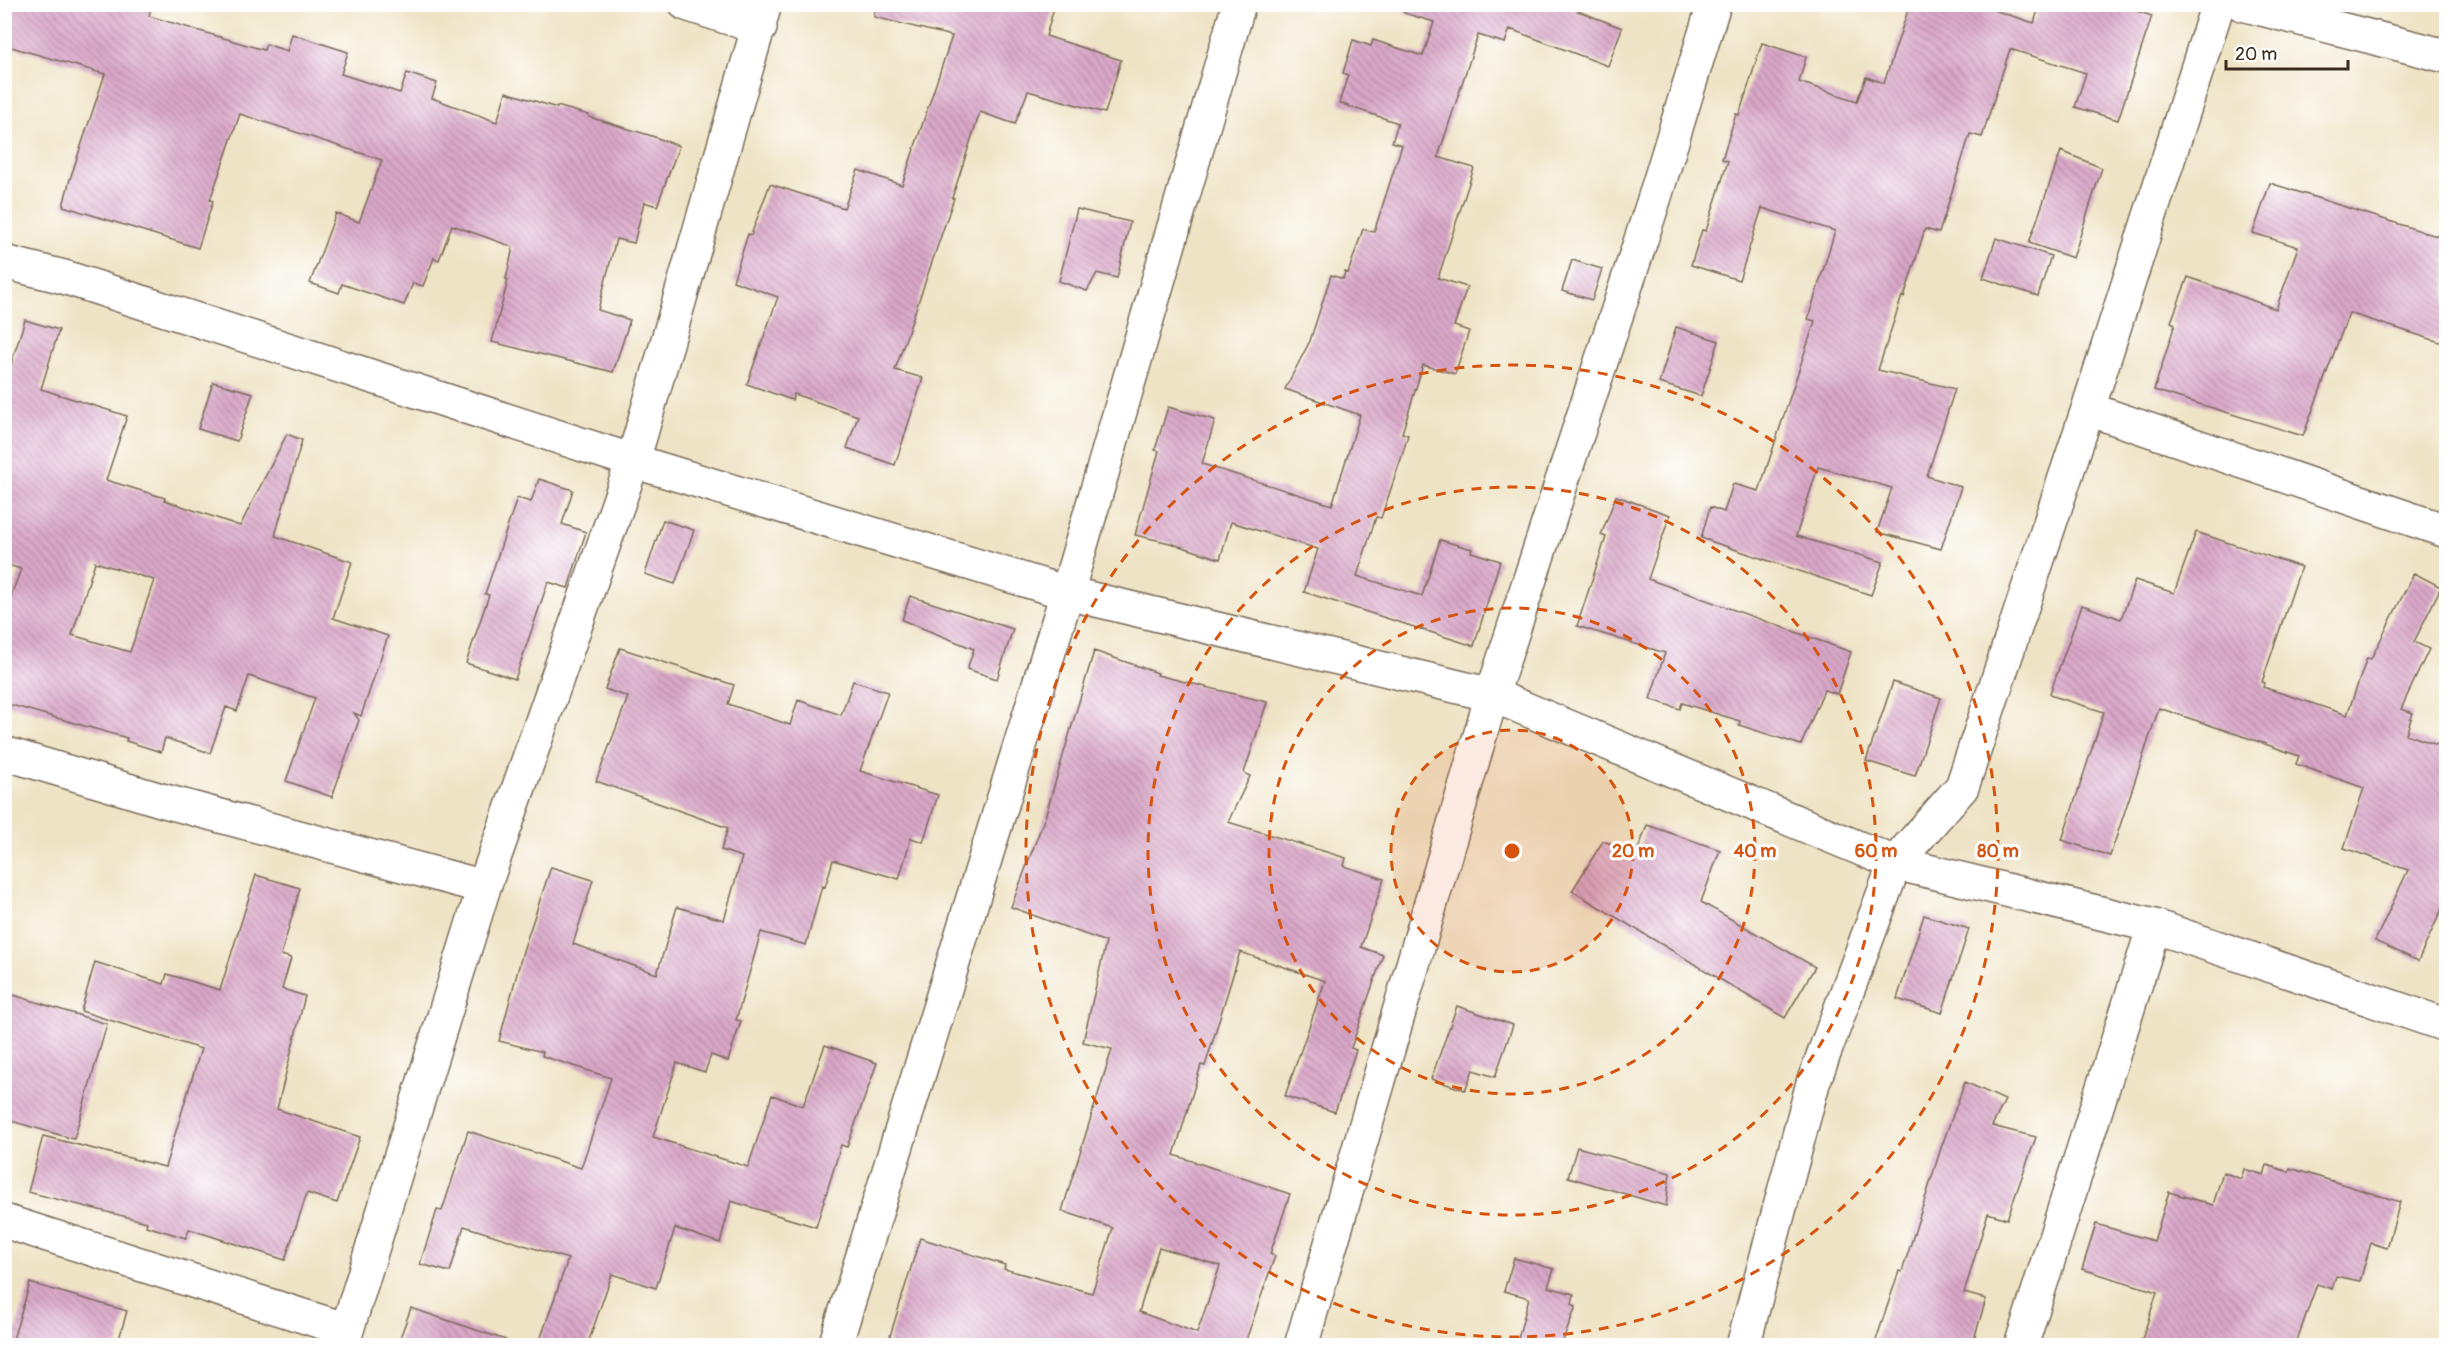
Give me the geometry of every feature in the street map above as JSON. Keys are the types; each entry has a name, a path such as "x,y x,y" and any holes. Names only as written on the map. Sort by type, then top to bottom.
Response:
{"street":[{"path":"4,1221 345,1338 484,887 633,462 763,16 686,4"},
{"path":"835,1346 1067,593 1239,4"},
{"path":"1301,1346 1492,695 1649,214 1714,4"},
{"path":"1743,1346 1813,1083 1895,862 1962,787 2088,409 2218,4"},
{"path":"2242,4 2446,56"},
{"path":"4,262 64,277 633,462 1067,593 1492,695 1895,862 2154,926 2446,1025"},
{"path":"2088,409 2446,531"},
{"path":"4,753 161,800 484,887"},
{"path":"2021,1346 2154,926"}],"building":[{"path":"4,4 152,4 149,16 264,50 266,44 287,51 292,34 348,52 341,74 400,93 407,73 437,83 432,98 497,122 506,92 589,115 589,117 679,146 657,206 644,202 634,243 616,239 598,310 630,320 613,372 492,342 508,280 506,279 513,247 452,225 439,260 434,258 423,286 413,283 404,305 342,284 339,293 310,283 336,213 359,222 382,160 240,114 210,200 213,201 198,248 63,206 105,74 4,45"},
{"path":"875,4 1055,4 1046,36 1121,60 1105,113 1028,91 1015,124 980,112 952,198 954,198 895,370 923,378 895,465 847,448 858,416 794,394 792,400 747,384 778,297 733,281 748,234 751,235 770,184 844,208 858,170 902,185 952,36 874,17"},
{"path":"1405,4 1560,4 1622,28 1608,66 1510,29 1505,43 1478,35 1438,157 1474,168 1438,278 1467,287 1454,326 1469,331 1455,374 1423,365 1402,433 1408,435 1401,459 1381,518 1376,517 1357,576 1422,596 1440,540 1472,549 1471,552 1500,561 1474,646 1304,592 1318,549 1231,522 1220,559 1170,543 1135,535 1159,451 1155,450 1168,407 1215,420 1202,464 1332,505 1360,415 1285,389 1310,341 1331,275 1343,279 1345,272 1348,273 1363,229 1374,232 1402,145 1392,142 1398,123 1339,103 1348,75 1343,73 1353,40 1371,46 1373,40 1423,56 1434,22 1404,13"},
{"path":"1910,4 1975,4 2034,23 2040,4 2116,4 2152,16 2118,120 2075,107 2086,73 2010,49 1982,137 1970,134 1939,233 1925,229 1878,370 1955,389 1927,476 1961,487 1941,549 1877,532 1892,488 1818,467 1796,536 1883,562 1871,595 1701,538 1710,507 1724,512 1733,484 1759,491 1815,321 1808,319 1835,231 1762,208 1739,280 1691,265 1702,230 1706,231 1728,161 1722,159 1762,43 1806,57 1799,82 1857,101 1866,77 1884,83"},
{"path":"2061,151 2102,168 2073,258 2029,243"},
{"path":"2270,183 2446,239 2446,344 2349,313 2303,436 2154,390 2175,324 2171,322 2188,277 2276,309 2298,247 2253,233"},
{"path":"1077,209 1130,222 1117,278 1097,273 1087,291 1059,281"},
{"path":"1996,238 2051,256 2038,296 1983,278"},
{"path":"1572,260 1602,269 1592,300 1562,291"},
{"path":"25,320 59,330 41,389 127,416 106,480 165,498 164,500 240,526 287,434 302,440 275,536 352,562 333,618 388,636 361,716 354,713 359,720 332,797 286,781 315,698 249,676 237,711 226,707 210,753 165,738 161,752 126,741 127,738 4,703 4,614 21,569 4,564 4,386","holes":["95,562 154,580 130,652 72,635"]},
{"path":"1676,327 1719,341 1701,396 1659,383"},
{"path":"213,382 253,393 237,441 198,429"},
{"path":"539,479 573,490 562,524 586,532 568,588 548,582 515,679 466,663 489,595 485,594 517,498 531,502"},
{"path":"1616,496 1670,515 1648,579 1851,652 1837,694 1824,690 1801,745 1739,725 1740,721 1682,703 1680,709 1650,699 1665,653 1577,626 1606,537 1601,535"},
{"path":"663,520 694,530 675,584 645,574"},
{"path":"2196,532 2301,567 2262,682 2265,683 2263,687 2347,715 2367,658 2371,659 2414,573 2441,587 2414,642 2429,649 2401,709 2413,713 2406,734 2446,748 2446,900 2418,961 2375,941 2408,870 2344,848 2364,788 2296,764 2299,756 2251,739 2159,708 2110,856 2062,840 2104,712 2053,696 2050,693 2082,605 2121,619 2135,580 2174,593"},
{"path":"910,596 1013,629 997,679 967,669 974,649 902,620"},
{"path":"620,648 734,685 728,704 790,725 798,700 841,715 853,681 888,692 860,771 938,795 923,842 911,838 899,879 833,860 825,887 822,886 806,945 761,932 736,1020 741,1021 728,1061 711,1055 705,1072 677,1063 653,1137 748,1167 772,1095 803,1106 825,1045 877,1063 847,1147 841,1145 816,1227 731,1201 720,1243 675,1228 656,1288 612,1274 587,1346 538,1346 568,1259 464,1226 450,1272 420,1264 437,1210 442,1211 468,1131 581,1168 611,1078 542,1056 543,1052 499,1041 523,951 551,867 593,880 573,944 657,974 677,907 724,920 742,857 721,850 728,828 596,781 628,697 605,689"},
{"path":"1094,651 1158,673 1157,675 1267,702 1244,773 1250,776 1228,822 1346,858 1344,866 1384,879 1361,947 1383,955 1351,1048 1356,1050 1335,1112 1285,1096 1325,981 1240,952 1205,1066 1201,1065 1174,1155 1290,1194 1270,1254 1275,1256 1244,1346 887,1346 920,1238 1005,1265 1004,1269 1092,1293 1113,1228 1062,1211 1112,1049 1083,1042 1106,942 1011,907 1045,817","holes":["1159,1247 1220,1266 1197,1333 1139,1312"]},
{"path":"1893,682 1941,698 1915,776 1866,761"},
{"path":"1647,825 1720,850 1701,902 1815,967 1785,1018 1572,891 1603,841 1637,853"},
{"path":"256,875 300,888 281,955 291,958 282,989 305,996 277,1109 360,1137 337,1203 307,1193 285,1260 189,1229 186,1238 146,1226 147,1222 28,1192 43,1136 165,1167 201,1049 81,1011 95,962 164,984 167,974 220,990"},
{"path":"1924,915 1969,929 1942,1013 1897,999"},
{"path":"4,992 107,1024 74,1139 4,1119"},
{"path":"1457,1006 1513,1025 1495,1077 1473,1070 1465,1090 1431,1079"},
{"path":"1965,1082 2005,1100 1992,1126 2036,1137 2007,1219 1988,1213 1964,1293 1986,1299 1972,1346 1874,1346 1899,1271 1902,1272 1941,1148"},
{"path":"1577,1147 1670,1173 1666,1206 1568,1177"},
{"path":"2267,1165 2289,1172 2290,1168 2400,1202 2387,1248 2371,1243 2360,1281 2336,1276 2332,1289 2317,1284 2295,1346 2140,1346 2157,1292 2082,1269 2096,1224 2154,1241 2169,1192 2213,1205 2223,1172 2241,1179 2244,1169 2264,1175"},
{"path":"1514,1258 1554,1269 1548,1287 1574,1294 1572,1304 1576,1306 1561,1346 1516,1346 1529,1298 1504,1291"},
{"path":"30,1283 127,1311 117,1346 11,1346"},
{"path":"411,1308 506,1340 505,1346 397,1346"}]}
